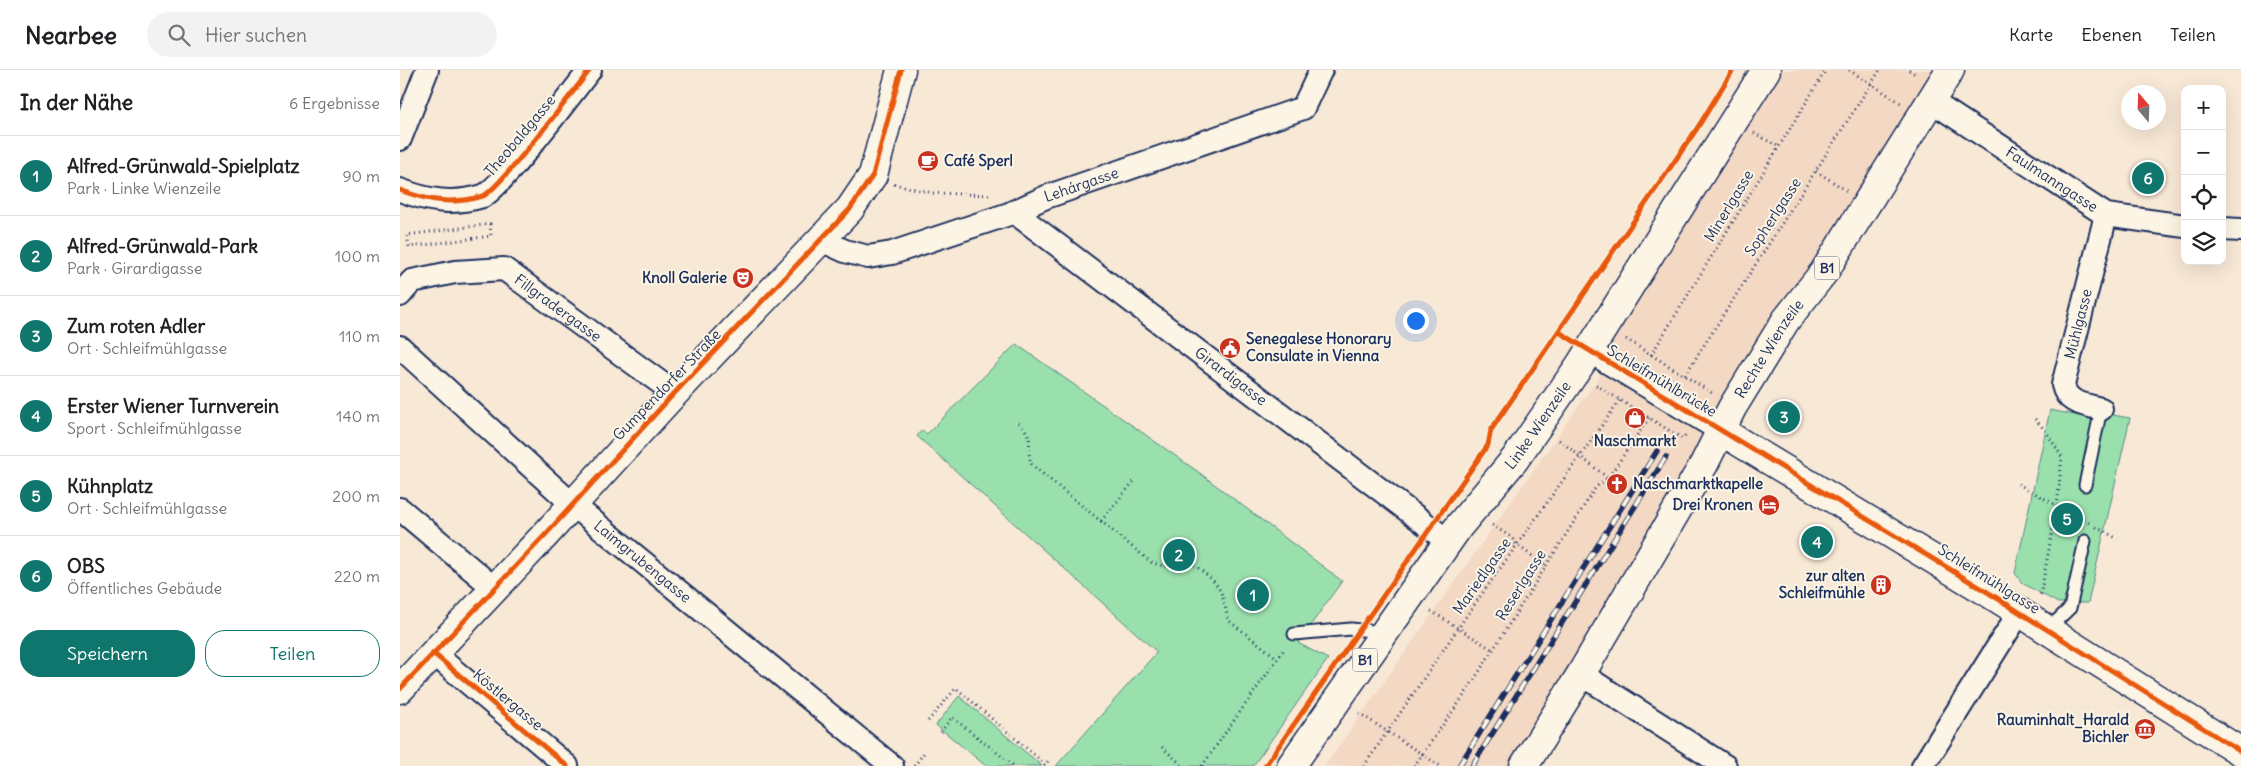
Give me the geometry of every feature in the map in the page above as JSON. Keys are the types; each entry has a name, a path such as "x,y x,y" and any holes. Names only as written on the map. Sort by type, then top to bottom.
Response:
{"main road":[{"name":"Gumpendorfer Straße","path":"400,689 850,209 873,175 900,70"},
{"name":"Linke Wienzeile","path":"1299,762 1448,541 1515,460 1589,351 1766,70"},
{"name":"Rechte Wienzeile","path":"1524,766 1581,674 1710,455 1732,408 1786,320 1824,272 1950,70"},
{"name":"Schleifmühlgasse","path":"1721,431 2034,622 2241,752"}],"street":[{"path":"400,139 427,70"},
{"name":"Theobaldgasse","path":"400,190 425,200 446,201 484,195 502,179 590,70"},
{"name":"Lehárgasse","path":"821,240 845,252 868,257 892,253 1011,213 1046,197 1303,108 1321,70"},
{"name":"Faulmanngasse","path":"1925,111 2106,215 2181,225"},
{"name":"Girardigasse","path":"1011,213 1448,541"},
{"name":"Mühlgasse","path":"2101,409 2072,401 2065,395 2063,386 2106,215"},
{"path":"2226,228 2241,230"},
{"name":"Fillgradergasse","path":"400,295 412,281 455,272 504,269 676,394"},
{"name":"Laimgrubengasse","path":"400,348 572,504 892,766"},
{"name":"Schleifmühlbrücke","path":"1589,351 1721,431"},
{"path":"400,509 494,588"},
{"path":"1923,766 2034,622"},
{"name":"Köstlergasse","path":"433,653 567,766"},
{"path":"1581,674 1725,766"}],"lane":[{"path":"2085,485 2101,409"},
{"path":"2034,622 2070,608 2085,541"},
{"path":"1294,634 1351,629 1385,632"}],"path":[{"path":"1849,70 1901,104 1925,111"},
{"path":"1747,129 1778,147"},
{"path":"1816,171 1867,203"},
{"path":"873,175 917,191 992,195 1011,213"},
{"path":"490,224 491,236 451,241 409,247 407,234 490,224"},
{"path":"1623,343 1626,339 1713,392 1709,399"},
{"path":"2034,622 2057,506 2062,457 2046,430 2035,419"},
{"path":"1018,423 1024,428 1030,439 1029,459 1032,465 1152,563 1164,566 1191,562 1218,585 1223,594 1228,620 1277,658"},
{"path":"1554,436 1608,478"},
{"path":"1101,522 1135,480"},
{"path":"2018,484 2118,539"},
{"path":"1492,524 1546,566"},
{"path":"1431,611 1493,650"},
{"path":"1202,766 1294,634"},
{"path":"928,721 956,688 1045,765 1048,760"},
{"path":"1359,713 1440,766"},
{"path":"941,732 952,717 1014,766"},
{"path":"1162,747 1183,766"},
{"path":"914,766 924,753"}],"shaded area":[{"name":"Naschmarkt","path":"1779,70 1949,70 1516,766 1325,766 1599,377 1605,354"}],"green space":[{"path":"1016,344 1197,471 1342,581 1298,643 1328,659 1253,766 1056,766 1157,652 917,436 922,430 927,434"},
{"path":"2050,410 2105,421 2107,414 2130,418 2088,603 2058,603 2022,583 2015,573"},
{"path":"959,696 1042,766 986,766 936,725"}],"railway":[{"path":"1459,766 1657,451"},
{"path":"1472,766 1666,457"}],"cycle path":[{"path":"400,190 421,197 451,201 483,196 492,190 520,159 590,70"},
{"path":"400,689 546,534 668,400 850,209 873,175 901,70"},
{"path":"1265,766 1488,445 1491,430 1698,127 1733,70"},
{"path":"1559,332 1989,593 2241,752"},
{"path":"433,653 567,766"}],"place":[{"name":"Café Sperl","path":"928,161"},
{"name":"OBS","path":"2148,178"},
{"name":"Knoll Galerie","path":"743,278"},
{"name":"Senegalese Honorary Consulate in Vienna","path":"1230,348"},
{"name":"Zum roten Adler","path":"1784,417"},
{"name":"Naschmarkt","path":"1635,418"},
{"name":"Naschmarktkapelle","path":"1617,484"},
{"name":"Drei Kronen","path":"1769,505"},
{"name":"Kühnplatz","path":"2067,519"},
{"name":"Erster Wiener Turnverein","path":"1817,542"},
{"name":"Alfred-Grünwald-Park","path":"1179,555"},
{"name":"zur alten Schleifmühle","path":"1881,585"},
{"name":"Alfred-Grünwald-Spielplatz","path":"1253,595"},
{"name":"Rauminhalt_Harald Bichler","path":"2145,729"}]}
